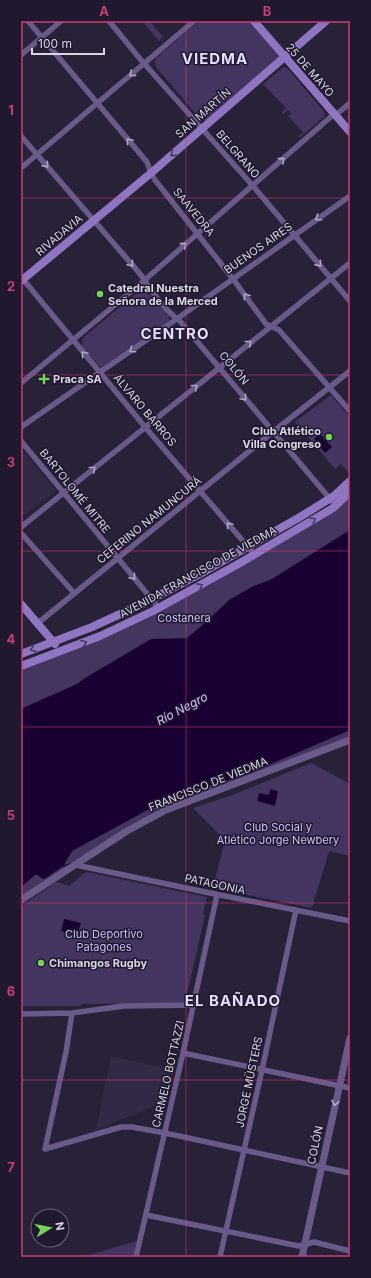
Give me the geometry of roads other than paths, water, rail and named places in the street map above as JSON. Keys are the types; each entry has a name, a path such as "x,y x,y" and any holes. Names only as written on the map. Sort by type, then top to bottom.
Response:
{"main road":[{"name":"25 DE MAYO","path":"254,21 286,56 350,132"},
{"name":"25 DE MAYO","path":"260,21 286,56"},
{"name":"SAN MARTÍN","path":"94,221 326,21"},
{"name":"25 DE MAYO","path":"336,114 350,127"},
{"name":"RIVADAVIA","path":"22,279 94,221"},
{"name":"AVENIDA FRANCISCO DE VIEDMA","path":"21,654 92,627 152,599 300,517 330,499 350,481"},
{"name":"AVENIDA FRANCISCO DE VIEDMA","path":"21,666 100,636 159,608 255,555 336,506 350,492"},
{"path":"21,604 61,651"}],"street":[{"name":"SAAVEDRA","path":"28,21 147,162 150,173 155,180 233,278 266,324 279,330 350,410"},
{"path":"21,55 61,21"},
{"name":"BELGRANO","path":"109,21 144,64 253,186 350,301"},
{"path":"21,168 194,21"},
{"path":"21,383 109,310 350,103"},
{"name":"COLÓN","path":"21,136 141,275 168,310 179,320 336,506"},
{"name":"BUENOS AIRES","path":"21,426 350,196"},
{"path":"21,527 350,263"},
{"name":"ÁLVARO BARROS","path":"22,279 145,427 255,555"},
{"name":"CEFERINO NAMUNCURÁ","path":"38,623 273,432 350,372"},
{"name":"BARTOLOMÉ MITRE","path":"21,441 159,608"},
{"path":"21,532 74,593"},
{"name":"FRANCISCO DE VIEDMA","path":"21,900 126,831 166,810 350,740"},
{"name":"PATAGONIA","path":"76,864 217,895 350,921"},
{"name":"CARMELO BOTTAZZI","path":"136,1257 194,1005 217,895"},
{"name":"JORGE MÜSTERS","path":"220,1257 296,910"},
{"path":"21,1014 72,1013 124,1006 194,1005"},
{"path":"72,1013 66,1052 45,1149 121,1127 132,1127 350,1173"},
{"name":"COLÓN","path":"302,1257 350,1038"},
{"path":"183,1053 350,1088"},
{"path":"146,1215 299,1246 314,1242 350,1251"}],"water":[{"path":"320,434 332,447 325,453 314,439"},
{"name":"Río Negro","path":"350,530 350,730 245,775 194,789 151,808 72,851 63,866 46,878 43,879 38,875 35,875 21,887 21,709 77,684 151,639 187,638 210,619 230,599 254,586 272,579"},
{"path":"270,789 278,791 275,806 257,801 259,793 269,795"},
{"path":"64,919 81,923 77,935 61,931"}],"waterway":[{"path":"63,866 70,864"}],"place":[{"name":"Catedral Nuestra Señora de la Merced","path":"100,294"},
{"name":"Praca SA","path":"44,379"},
{"name":"Club Atlético Villa Congreso","path":"329,437"},
{"name":"Chimangos Rugby","path":"41,963"}],"district":[{"name":"VIEDMA","path":"215,59"},
{"name":"CENTRO","path":"175,334"},
{"name":"EL BAÑADO","path":"233,1001"}],"park label":[{"name":"Costanera","path":"184,618"},
{"name":"Club Social y Atlético Jorge Newbery","path":"278,833"},
{"name":"Club Deportivo Patagones","path":"104,940"}]}
